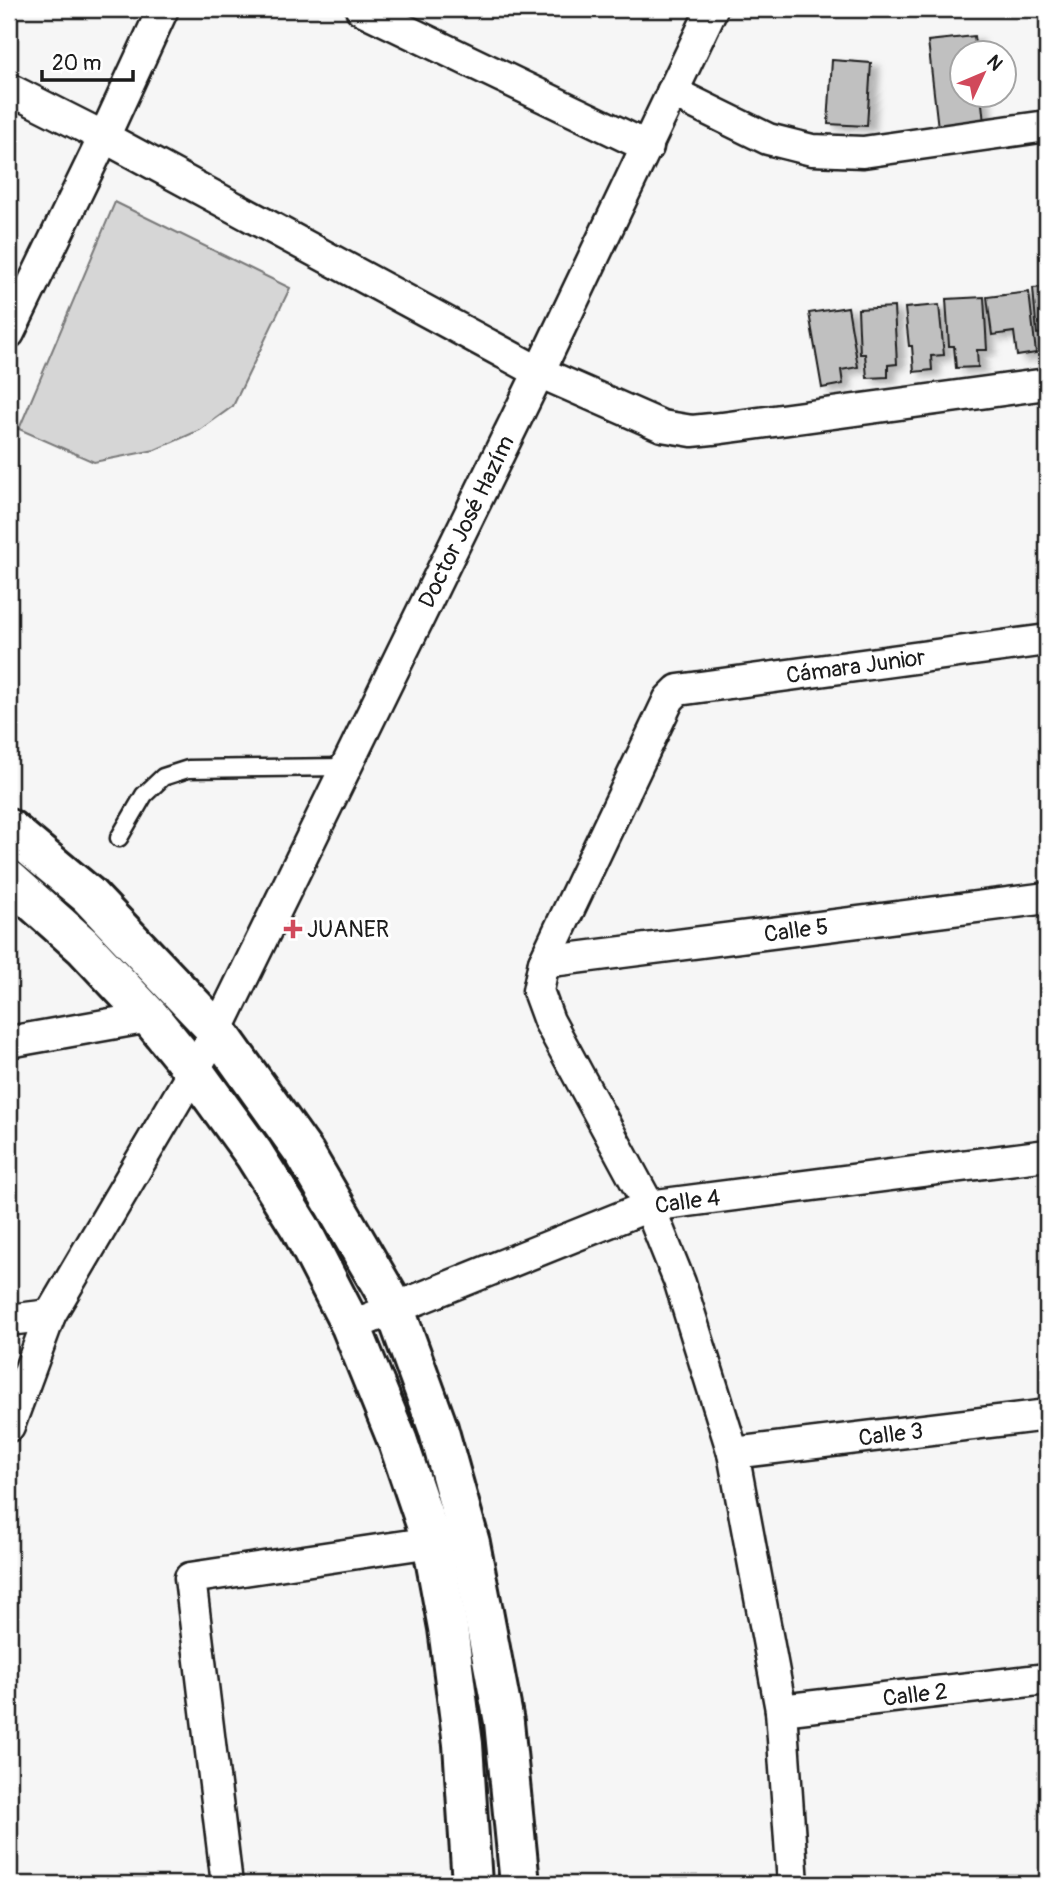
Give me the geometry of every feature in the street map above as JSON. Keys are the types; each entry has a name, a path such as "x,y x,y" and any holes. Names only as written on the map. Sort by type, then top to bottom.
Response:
{"main road":[{"path":"9,829 88,895 217,1031 305,1154 394,1307 438,1429 470,1543 504,1722 520,1884"},
{"path":"9,880 83,946 149,1017 193,1070 254,1154 301,1229 351,1326 397,1442 432,1542 463,1744 472,1884"}],"street":[{"path":"9,333 163,9"},
{"path":"361,9 648,147"},
{"name":"Doctor José Hazím","path":"9,1426 50,1315 217,1031 648,147 712,9"},
{"path":"9,89 104,137 539,372 662,426 692,431 1047,384"},
{"path":"672,93 768,139 812,150 863,152 1047,126"},
{"name":"Cámara Junior","path":"544,962 669,699 678,690 1047,640"},
{"name":"Calle 5","path":"544,962 1047,898"},
{"path":"544,962 538,990 549,1021 649,1206 680,1283 733,1453 781,1710 793,1884"},
{"path":"9,1042 149,1017"},
{"name":"Calle 4","path":"351,1326 649,1206 1047,1155"},
{"path":"9,1320 50,1315"},
{"name":"Calle 3","path":"733,1453 1047,1415"},
{"path":"227,1884 190,1578 432,1542"},
{"name":"Calle 2","path":"781,1710 1047,1679"}],"lane":[{"path":"119,838 144,795 163,777 188,769 346,767"}],"shaded area":[{"path":"115,202 290,288 233,406 200,430 155,450 94,462 19,429"}],"building":[{"path":"948,39 948,108 982,108 984,123 938,128 928,41"},
{"path":"832,60 871,63 867,126 828,124"},
{"path":"1047,287 1047,348 1045,333 1037,334 1033,288"},
{"path":"1029,292 1036,353 1017,356 1014,332 992,335 987,297"},
{"path":"984,297 987,350 977,350 978,367 956,368 954,346 949,346 946,299"},
{"path":"939,305 944,355 931,356 932,370 914,372 905,308"},
{"path":"848,307 858,367 841,370 843,384 822,388 809,313"},
{"path":"894,307 897,364 888,365 888,377 867,378 865,354 860,354 858,309"}],"place":[{"name":"JUANER","path":"293,929"}]}
